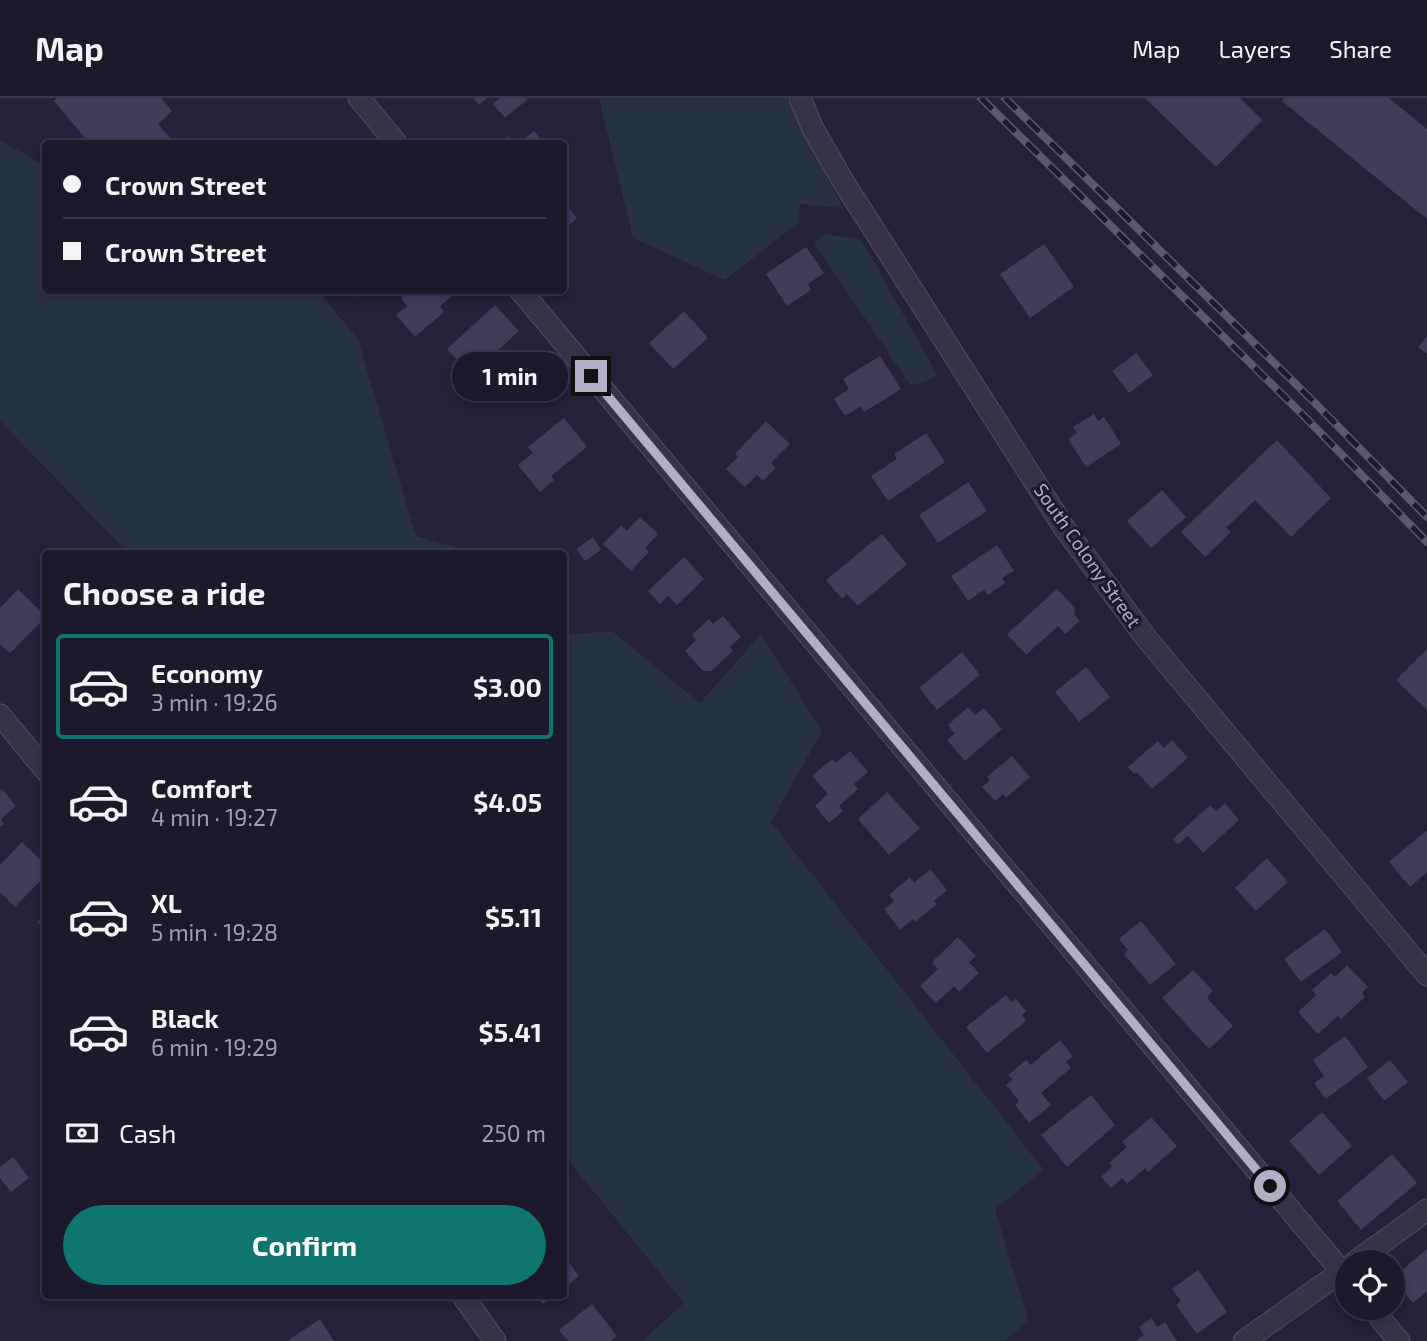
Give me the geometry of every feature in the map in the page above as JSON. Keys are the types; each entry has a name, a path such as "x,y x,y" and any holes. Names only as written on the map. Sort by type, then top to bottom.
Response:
{"street":[{"path":"359,98 394,140"},
{"name":"South Colony Street","path":"800,98 813,129 846,186 1104,583 1147,639 1427,975"},
{"path":"523,294 1335,1255"},
{"path":"0,715 42,766"},
{"path":"1374,1250 1427,1210"},
{"path":"1244,1341 1335,1279"},
{"path":"465,1299 495,1341"},
{"path":"1382,1320 1399,1341"}],"shaded area":[{"path":"599,98 787,98 843,208 800,204 799,222 725,280 633,238"},
{"path":"0,140 42,164 42,294 320,294 358,339 416,536 466,550 125,550 0,421"},
{"path":"826,234 861,239 938,376 911,386 814,243"},
{"path":"612,631 700,703 761,634 822,731 771,822 1044,1170 995,1209 1028,1320 1005,1341 642,1341 684,1303 567,1159 567,635"}],"building":[{"path":"57,98 161,98 172,111 158,124 172,140 87,140 54,101"},
{"path":"473,98 487,98 479,105"},
{"path":"500,98 528,99 505,118 493,104"},
{"path":"1145,98 1240,98 1262,120 1216,167"},
{"path":"1284,98 1389,98 1427,129 1427,219 1282,101"},
{"path":"534,131 542,140 523,140"},
{"path":"567,206 577,218 567,227"},
{"path":"1044,244 1074,287 1030,318 1000,274"},
{"path":"806,247 824,273 808,284 811,290 787,306 766,274"},
{"path":"406,294 453,295 440,306 444,312 415,337 396,315 407,306 401,298"},
{"path":"495,305 519,331 472,375 447,349"},
{"path":"684,311 708,338 673,369 649,343"},
{"path":"1427,336 1427,354 1418,347"},
{"path":"1136,353 1153,375 1129,393 1112,371"},
{"path":"880,356 901,389 864,412 861,406 845,416 834,399 849,389 843,379"},
{"path":"1094,414 1098,421 1104,417 1121,444 1086,467 1068,439 1077,433 1073,427"},
{"path":"564,418 587,447 551,476 554,480 540,492 518,465 533,453 528,447"},
{"path":"766,421 790,444 771,463 776,468 763,481 757,475 745,487 726,469 738,457 735,454"},
{"path":"926,433 945,462 888,501 871,476 897,459 894,454"},
{"path":"1277,440 1331,498 1291,537 1255,500 1226,528 1231,532 1205,557 1181,532"},
{"path":"968,482 987,511 938,543 919,515"},
{"path":"1162,490 1186,517 1151,548 1127,521"},
{"path":"640,517 658,534 645,548 649,552 631,571 603,544 621,525 627,531"},
{"path":"882,534 907,564 858,606 847,594 842,599 826,580"},
{"path":"593,537 601,550 585,561 576,549"},
{"path":"997,545 1014,571 1002,578 1005,583 988,595 984,590 968,601 951,576"},
{"path":"684,557 704,579 677,605 668,596 660,604 648,591"},
{"path":"18,589 42,613 42,621 10,653 0,644 0,608"},
{"path":"1057,589 1075,608 1074,614 1080,621 1065,634 1058,626 1026,655 1007,634"},
{"path":"723,616 741,637 730,647 733,651 711,671 703,671 685,651 696,640 692,635 709,619 713,624"},
{"path":"1427,649 1427,710 1396,680"},
{"path":"962,652 980,675 937,710 919,688"},
{"path":"1086,667 1110,697 1079,722 1055,692"},
{"path":"968,707 975,715 984,708 1002,729 965,761 947,740 955,734 948,725"},
{"path":"1172,740 1188,758 1152,789 1137,772 1134,774 1128,767 1158,741 1164,748"},
{"path":"850,751 868,772 854,784 858,789 839,806 843,811 829,823 815,806 828,794 812,776 832,759 836,763"},
{"path":"1012,756 1030,777 1006,798 1003,794 995,801 982,787 990,780 987,777"},
{"path":"2,789 16,806 1,819 4,824 0,827 0,790"},
{"path":"887,792 920,828 889,855 858,819"},
{"path":"1225,803 1239,820 1203,853 1188,836 1178,844 1173,839 1210,805 1216,811"},
{"path":"1427,830 1427,872 1410,887 1389,862"},
{"path":"22,842 42,861 42,879 15,907 0,892 0,865"},
{"path":"1267,858 1288,882 1256,911 1235,888"},
{"path":"930,869 947,890 934,901 937,904 900,930 884,909 894,901 889,895 910,877 914,883"},
{"path":"1141,921 1176,964 1150,985 1124,954 1128,950 1119,939"},
{"path":"1325,929 1342,952 1301,982 1284,959"},
{"path":"958,937 976,956 969,962 979,973 959,992 954,986 936,1003 920,986 938,969 932,962"},
{"path":"1347,965 1368,987 1362,993 1365,997 1341,1019 1338,1016 1318,1034 1298,1012 1316,995 1312,990 1331,973 1335,977"},
{"path":"1193,970 1213,991 1207,998 1233,1026 1209,1049 1162,998"},
{"path":"1006,995 1011,1002 1016,999 1026,1011 1022,1015 1026,1021 987,1053 966,1027"},
{"path":"1345,1036 1368,1067 1326,1099 1314,1083 1324,1076 1313,1060"},
{"path":"1060,1040 1073,1056 1066,1062 1071,1068 1041,1093 1051,1105 1029,1123 1015,1105 1019,1101 1006,1085 1013,1080 1008,1075 1026,1060 1031,1065"},
{"path":"1390,1060 1408,1082 1384,1101 1367,1078"},
{"path":"1091,1095 1115,1125 1067,1167 1041,1135"},
{"path":"1322,1112 1352,1146 1319,1175 1289,1141"},
{"path":"1151,1117 1177,1146 1148,1172 1145,1168 1127,1184 1122,1178 1111,1188 1101,1177 1112,1166 1109,1163 1127,1147 1122,1142"},
{"path":"1392,1154 1417,1183 1361,1230 1337,1201"},
{"path":"13,1157 29,1178 11,1192 0,1178 0,1167"},
{"path":"1427,1249 1427,1291 1413,1303 1405,1293 1405,1268"},
{"path":"567,1260 579,1276 567,1286"},
{"path":"1198,1270 1227,1312 1197,1334 1176,1305 1181,1301 1172,1289"},
{"path":"592,1304 617,1336 611,1341 568,1341 559,1330"},
{"path":"1152,1318 1157,1327 1165,1322 1177,1341 1135,1341 1144,1335 1139,1327"},
{"path":"320,1319 334,1341 287,1341"}],"railway":[{"path":"981,98 1304,416 1427,542"},
{"path":"1005,98 1427,517"}],"route":[{"path":"591,376 1270,1186"}]}
